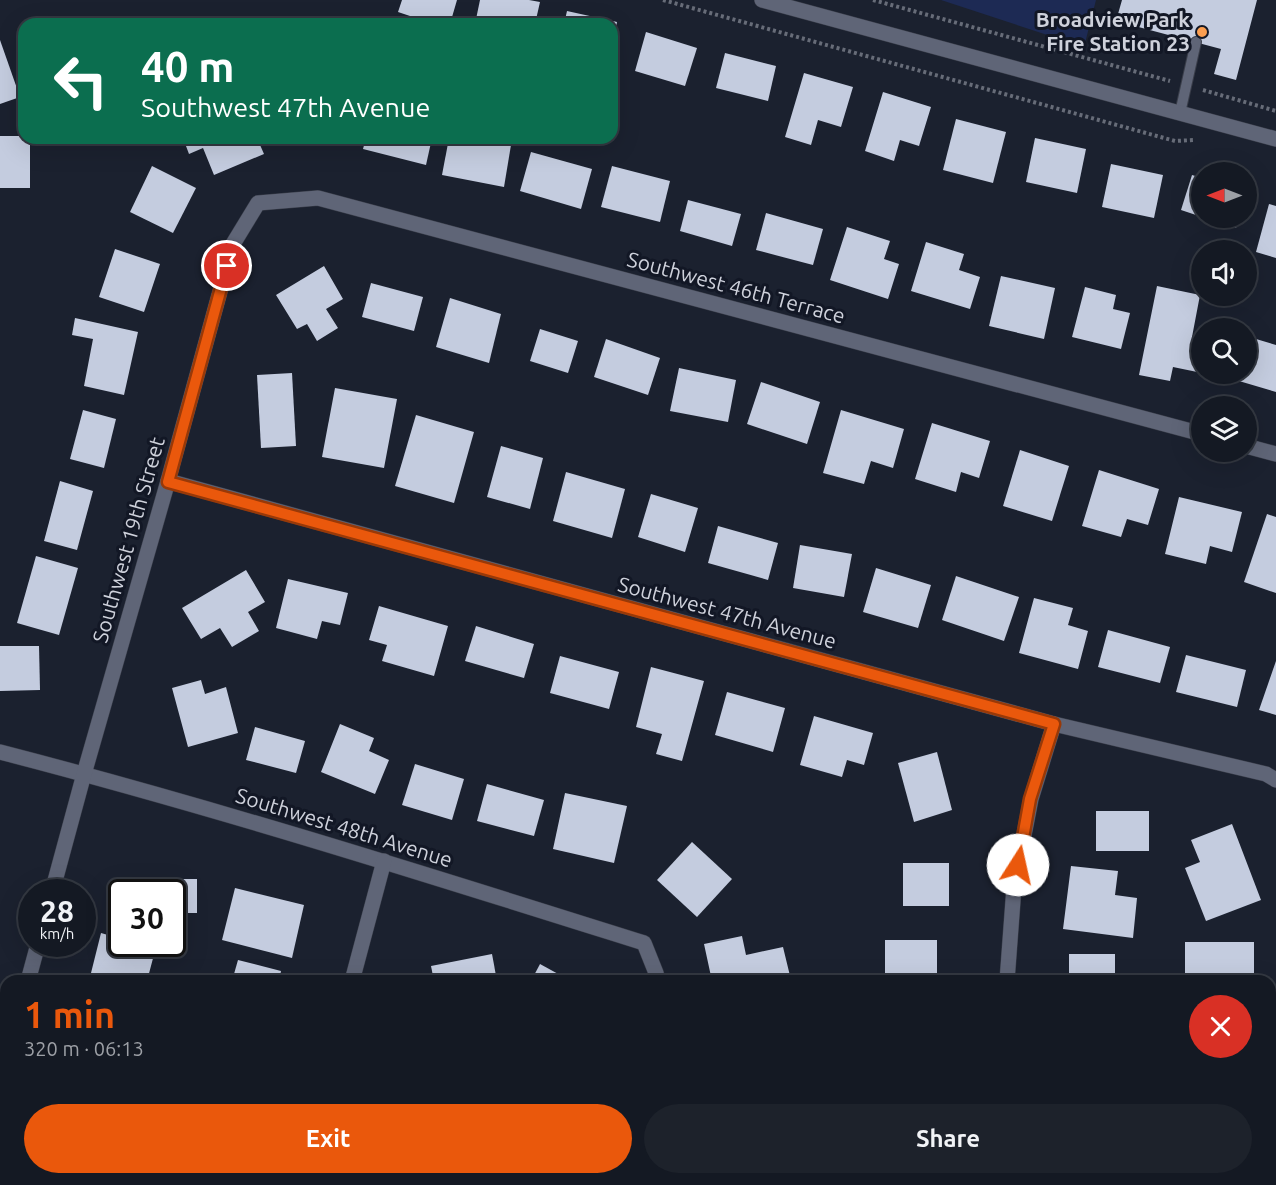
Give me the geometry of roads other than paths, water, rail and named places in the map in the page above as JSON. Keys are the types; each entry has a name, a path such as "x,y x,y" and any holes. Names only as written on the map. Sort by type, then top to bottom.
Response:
{"street":[{"path":"762,0 1276,139"},
{"name":"Southwest 46th Terrace","path":"258,203 318,198 1191,431"},
{"name":"Southwest 19th Street","path":"56,879 233,244 258,203"},
{"path":"1257,449 1276,454"},
{"name":"Southwest 47th Avenue","path":"168,482 1054,724 1266,774 1276,780"},
{"path":"1007,975 1014,887 1030,799 1054,724"},
{"name":"Southwest 48th Avenue","path":"0,752 384,861 644,943 656,975"},
{"path":"354,975 384,861"},
{"path":"30,975 34,957"}],"lane":[{"path":"1180,113 1196,42"}],"place":[{"name":"Broadview Park Fire Station 23","path":"1202,32"}]}
